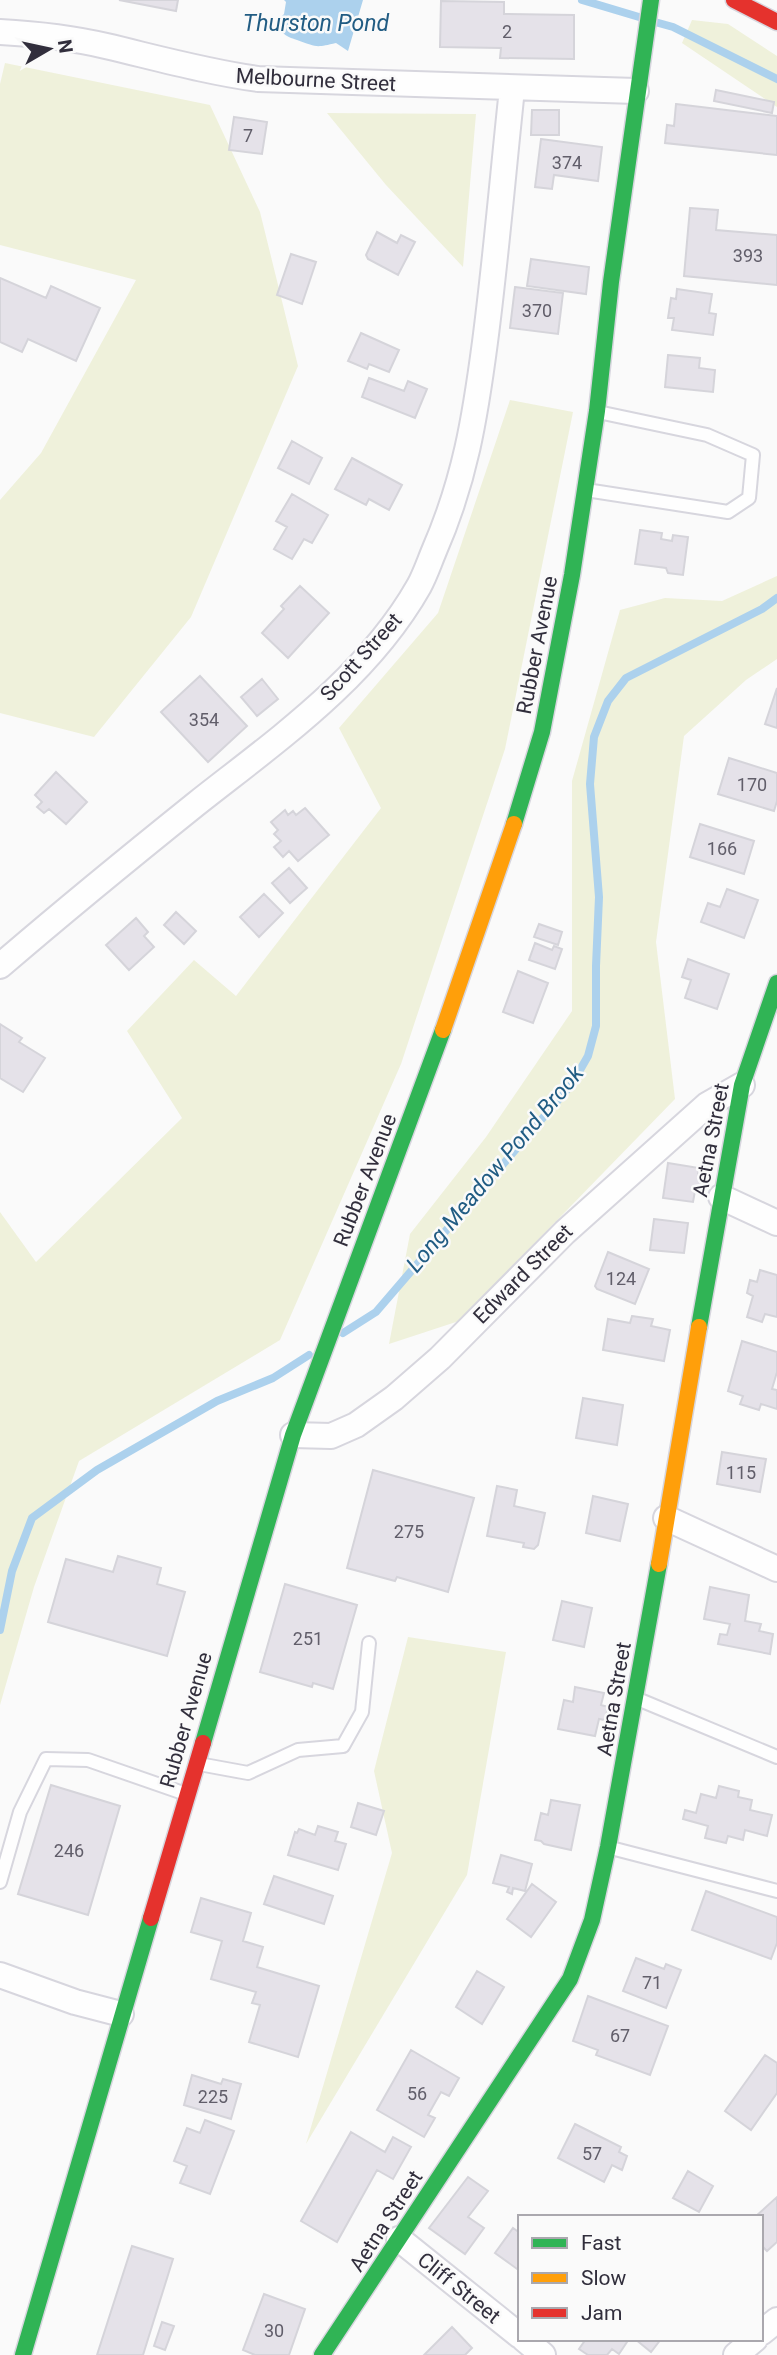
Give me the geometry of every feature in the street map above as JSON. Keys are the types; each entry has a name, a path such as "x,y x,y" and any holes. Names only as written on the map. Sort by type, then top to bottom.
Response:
{"street":[{"name":"Rubber Avenue","path":"23,2355 293,1435 462,979 538,745 572,575 597,411 636,91 651,0"},
{"path":"734,0 775,18"},
{"name":"Melbourne Street","path":"0,32 58,37 104,45 222,74 258,79 636,91"},
{"name":"Scott Street","path":"0,966 89,890 293,728 341,684 387,634 419,585 447,521 474,423 491,303 512,89"},
{"name":"Aetna Street","path":"322,2355 570,1979 592,1920 636,1699 742,1085 777,982"},
{"name":"Edward Street","path":"293,1435 331,1436 356,1425 394,1398 440,1358 565,1232 707,1105 742,1085"},
{"path":"721,1197 777,1223"},
{"path":"666,1518 777,1569"},
{"path":"0,1975 75,2002 121,2014"},
{"name":"Cliff Street","path":"399,2239 518,2335"},
{"path":"763,2331 777,2320"},
{"name":"Cliff Street","path":"526,2341 543,2355"},
{"path":"736,2355 753,2341"}],"lane":[{"path":"585,490 728,512 749,498 753,456 707,435 597,411"},
{"path":"195,1764 248,1773 298,1750 343,1746 362,1712 369,1643"},
{"path":"636,1699 777,1757"},
{"path":"0,1882 20,1812 46,1759 88,1760 186,1794"},
{"path":"608,1847 777,1891"}],"green space":[{"path":"692,20 728,24 777,56 777,107 682,43"},
{"path":"5,63 210,105 260,212 298,366 191,617 94,737 0,713 0,500 41,453 136,280 0,245 0,84"},
{"path":"327,113 476,114 463,267 386,185"},
{"path":"510,400 573,412 505,749 401,1064 280,1340 79,1461 34,1587 0,1705 0,1212 36,1262 182,1118 127,1031 194,960 236,996 381,808 339,728 438,613"},
{"path":"777,576 777,659 746,680 684,736 656,942 675,1099 459,1321 389,1344 410,1234 486,1137 572,1011 572,781 620,610 665,598 722,601"},
{"path":"408,1637 506,1652 467,1875 306,2144 392,1853 374,1771"}],"water":[{"name":"Thurston Pond","path":"284,0 363,0 348,51 336,43 316,46 284,34 276,22 284,14"}],"building":[{"path":"119,0 178,0 176,11"},
{"path":"441,1 504,2 504,14 574,15 574,59 500,58 501,48 440,47"},
{"path":"716,90 774,102 772,113 714,101"},
{"path":"676,104 777,116 777,155 665,143 667,125 674,126"},
{"path":"532,110 559,110 559,135 531,135"},
{"path":"234,117 267,122 262,154 229,150"},
{"path":"541,139 602,147 598,181 554,175 552,189 535,187"},
{"path":"690,208 718,210 716,230 777,235 777,285 684,276"},
{"path":"377,232 397,243 401,235 415,242 398,275 368,259 366,255"},
{"path":"291,254 316,262 302,304 277,295"},
{"path":"531,259 589,267 586,294 527,286"},
{"path":"0,278 46,298 51,286 100,308 76,361 28,339 22,352 0,342"},
{"path":"515,287 563,293 558,334 510,328"},
{"path":"677,289 712,294 709,313 716,314 713,335 672,330 674,318 668,318 671,298 676,299"},
{"path":"361,333 399,350 389,372 369,364 367,369 348,361"},
{"path":"668,355 700,358 699,368 715,370 713,392 665,387"},
{"path":"369,378 404,391 408,381 427,389 415,418 362,397"},
{"path":"292,441 322,458 309,484 278,468"},
{"path":"352,458 402,485 389,510 369,499 366,505 335,489"},
{"path":"292,494 328,515 312,543 304,539 292,559 274,549 287,527 276,521"},
{"path":"640,530 662,533 661,539 672,541 673,535 688,537 683,575 668,573 666,568 635,564"},
{"path":"300,586 329,613 288,658 262,633 284,609 281,606"},
{"path":"200,676 247,726 208,762 161,712"},
{"path":"262,679 278,699 257,716 241,697"},
{"path":"777,688 777,728 765,724"},
{"path":"729,758 777,773 777,801 774,811 718,794"},
{"path":"56,772 87,802 66,824 49,809 44,813 37,807 42,802 35,795"},
{"path":"305,808 329,835 298,861 289,851 283,857 274,847 281,841 274,834 278,830 271,822 285,810 288,815 293,811 296,815"},
{"path":"700,824 754,841 744,874 690,857"},
{"path":"289,868 307,888 290,903 272,883"},
{"path":"727,889 758,900 744,938 701,922 708,903 720,907"},
{"path":"264,894 283,913 259,937 240,917"},
{"path":"176,912 196,931 184,944 164,925"},
{"path":"136,918 148,932 144,936 154,947 129,970 106,945"},
{"path":"539,924 562,932 558,945 534,937"},
{"path":"535,943 552,950 554,946 562,949 555,969 529,960"},
{"path":"688,959 729,974 717,1009 685,998 691,980 682,977"},
{"path":"518,971 548,983 533,1023 503,1012"},
{"path":"0,1024 22,1038 19,1042 45,1058 23,1092 0,1078"},
{"path":"668,1163 699,1168 698,1175 702,1176 700,1192 695,1191 693,1202 663,1198"},
{"path":"654,1219 688,1223 684,1253 650,1250"},
{"path":"608,1252 649,1269 635,1304 595,1286"},
{"path":"760,1270 777,1275 777,1317 765,1314 762,1322 747,1317 753,1296 747,1293 750,1280 757,1282"},
{"path":"632,1316 653,1319 651,1326 670,1330 664,1361 603,1350 608,1319 630,1323"},
{"path":"742,1341 777,1352 777,1372 772,1389 777,1390 777,1409 761,1404 759,1410 740,1404 743,1396 728,1391"},
{"path":"583,1398 623,1405 617,1445 576,1438"},
{"path":"722,1452 766,1459 760,1492 717,1484"},
{"path":"373,1470 474,1498 448,1592 397,1577 395,1581 347,1568"},
{"path":"497,1486 517,1490 514,1506 545,1513 538,1545 534,1549 523,1547 524,1543 487,1536"},
{"path":"593,1496 628,1504 620,1541 586,1533"},
{"path":"118,1556 161,1568 157,1584 185,1592 167,1656 48,1622 66,1559 113,1572"},
{"path":"285,1584 357,1605 333,1689 313,1683 312,1687 260,1672"},
{"path":"710,1587 749,1595 745,1621 761,1624 759,1631 773,1634 770,1654 718,1644 720,1634 727,1635 730,1624 704,1619"},
{"path":"562,1601 592,1608 584,1647 553,1640"},
{"path":"575,1687 604,1693 601,1705 608,1707 605,1720 599,1719 595,1736 558,1729 564,1700 573,1702"},
{"path":"51,1785 120,1806 88,1915 18,1894"},
{"path":"719,1786 739,1791 738,1797 752,1800 750,1810 772,1815 767,1836 745,1830 743,1840 728,1836 726,1843 705,1838 708,1826 683,1819 685,1810 696,1813 701,1794 716,1798"},
{"path":"551,1800 580,1805 571,1850 535,1840 541,1813 548,1815"},
{"path":"358,1803 384,1811 376,1835 351,1827"},
{"path":"318,1826 338,1832 335,1841 346,1844 338,1870 288,1855 295,1832 299,1829 315,1835"},
{"path":"501,1855 532,1864 525,1891 513,1888 512,1894 507,1892 509,1887 493,1883"},
{"path":"274,1876 333,1896 324,1924 264,1904"},
{"path":"532,1884 556,1902 531,1937 507,1919"},
{"path":"706,1891 777,1917 777,1943 771,1959 692,1930"},
{"path":"201,1898 251,1913 243,1941 263,1947 257,1967 319,1986 298,2057 249,2042 260,2005 252,2003 256,1992 211,1979 222,1941 191,1932"},
{"path":"636,1958 664,1969 666,1964 681,1970 666,2008 623,1991"},
{"path":"477,1971 504,1987 482,2024 456,2007"},
{"path":"588,1996 668,2026 650,2075 596,2055 598,2050 573,2041"},
{"path":"411,2050 459,2078 449,2096 441,2092 428,2115 435,2118 424,2137 377,2110"},
{"path":"765,2055 777,2063 777,2093 751,2130 725,2111"},
{"path":"192,2075 221,2084 223,2079 241,2084 231,2119 184,2105"},
{"path":"205,2120 234,2131 210,2194 180,2183 187,2166 174,2161 187,2128 200,2133"},
{"path":"575,2124 621,2147 619,2152 627,2156 622,2170 612,2165 604,2182 558,2158"},
{"path":"351,2132 385,2152 393,2137 411,2147 393,2179 377,2170 337,2242 301,2221"},
{"path":"688,2171 713,2186 699,2212 673,2198"},
{"path":"468,2177 488,2191 468,2217 484,2228 465,2254 429,2228"},
{"path":"777,2197 777,2242 767,2251 763,2247 763,2215 757,2215"},
{"path":"513,2228 518,2232 518,2270 495,2253"},
{"path":"132,2246 173,2259 143,2355 97,2355"},
{"path":"264,2294 305,2309 289,2355 255,2355 243,2350"},
{"path":"162,2322 174,2326 165,2350 154,2346"},
{"path":"452,2327 472,2348 465,2355 424,2355"},
{"path":"585,2341 628,2341 619,2354 612,2349 607,2355 588,2355 579,2349"},
{"path":"637,2341 659,2341 651,2352"}],"waterway":[{"name":"Long Meadow Pond Brook","path":"582,0 639,17"},
{"name":"Long Meadow Pond Brook","path":"655,22 673,27 777,79"},
{"name":"Long Meadow Pond Brook","path":"343,1333 376,1312 572,1084 588,1056 596,1026 599,897 590,784 594,737 608,701 626,678 762,609 777,598"},
{"name":"Long Meadow Pond Brook","path":"0,1630 12,1571 32,1518 97,1470 217,1401 273,1378 309,1355"}],"traffic: fast":[{"path":"514,824 542,732 572,575 597,411 611,282 651,0"},
{"path":"699,1327 742,1085 777,983"},
{"path":"203,1743 293,1435 443,1030"},
{"path":"322,2355 570,1979 592,1920 608,1847 659,1564"},
{"path":"23,2355 151,1918"}],"traffic: slow":[{"path":"443,1030 514,824"},
{"path":"659,1564 699,1327"}],"traffic: jam":[{"path":"734,0 777,22"},
{"path":"151,1918 203,1743"}]}
